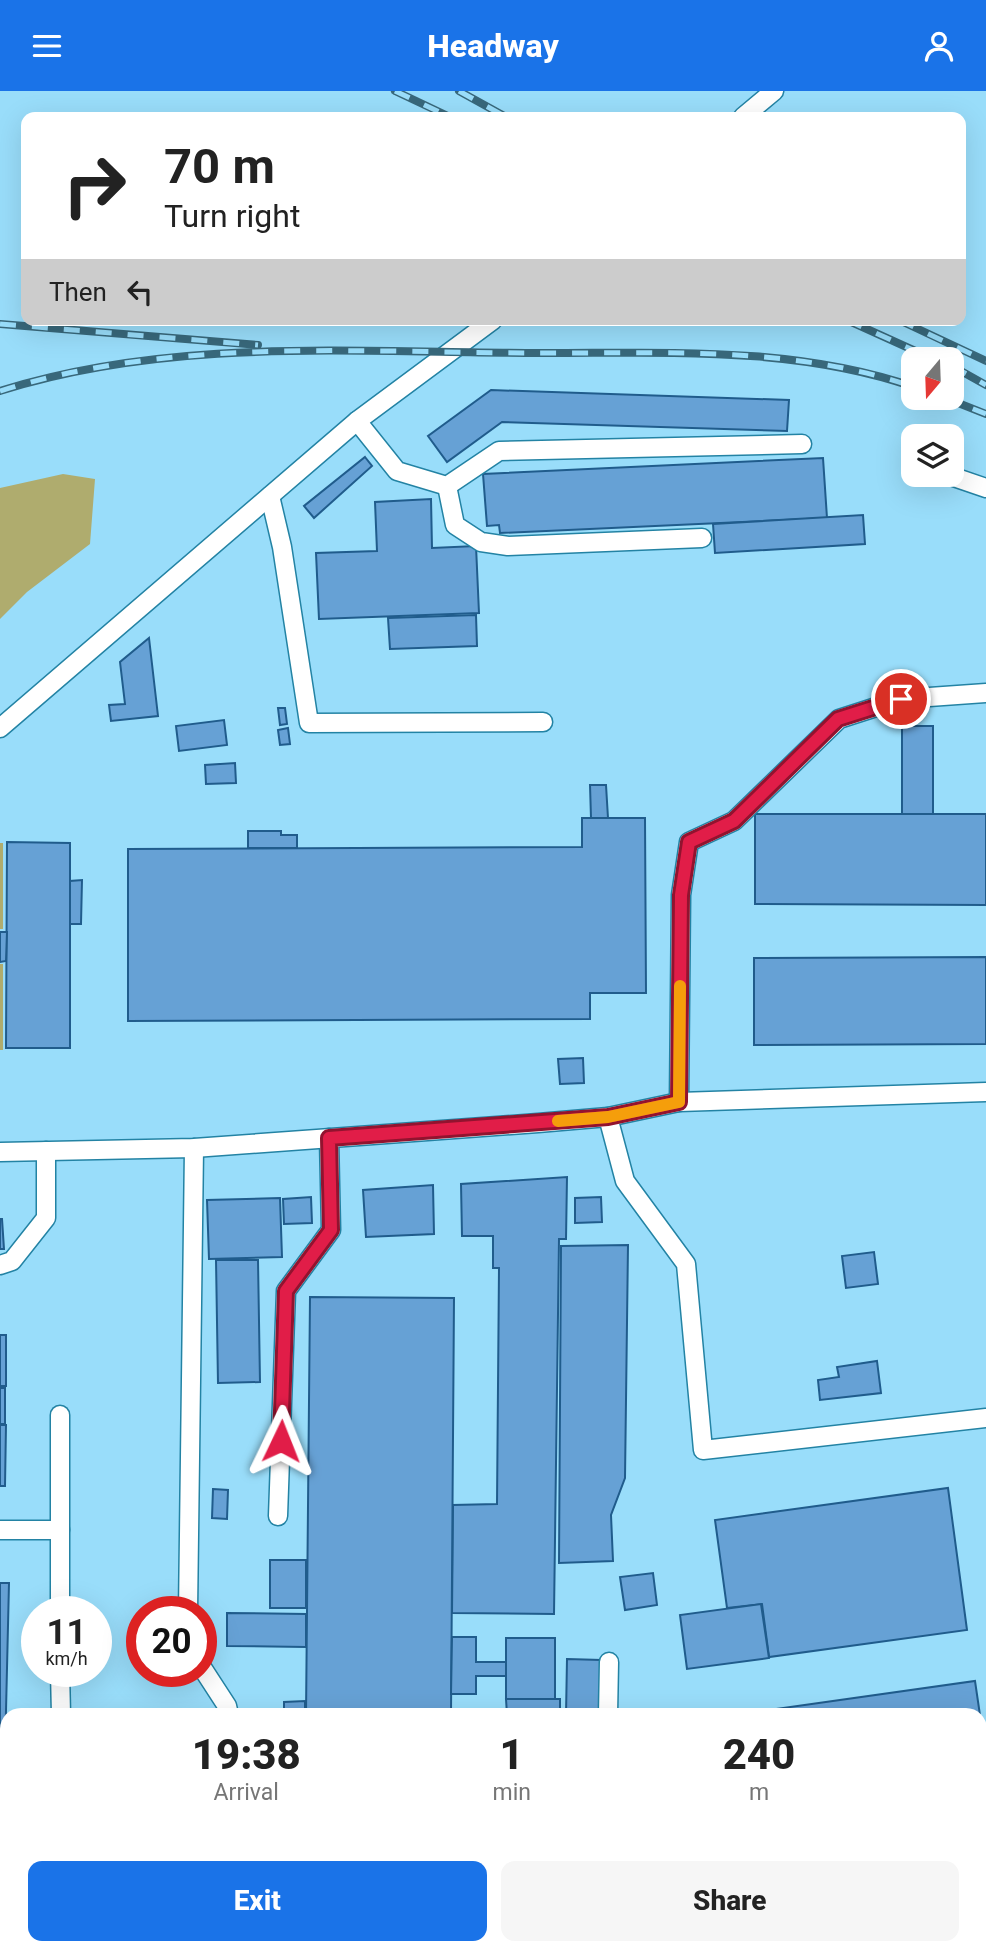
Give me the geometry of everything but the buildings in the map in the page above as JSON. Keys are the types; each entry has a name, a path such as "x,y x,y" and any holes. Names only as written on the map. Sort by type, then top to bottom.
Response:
{"lane":[{"path":"749,112 774,91"},
{"path":"0,728 357,421 485,326"},
{"path":"357,421 397,471 447,486"},
{"path":"447,486 499,451 802,444"},
{"path":"964,480 986,488"},
{"path":"447,486 455,525 481,542 508,546 702,538"},
{"path":"270,496 282,547 309,723 543,722"},
{"path":"679,1102 681,895 689,842 734,821 838,719 901,699 986,693"},
{"path":"0,1152 194,1148 608,1117 679,1102 986,1092"},
{"path":"608,1117 625,1181 686,1264 703,1450 986,1418"},
{"path":"278,1516 286,1291 331,1230 329,1138"},
{"path":"188,1596 194,1148"},
{"path":"0,1265 12,1261 46,1218 46,1151"},
{"path":"60,1415 60,1596"},
{"path":"0,1530 60,1531"},
{"path":"608,1708 609,1662"},
{"path":"61,1687 61,1708"},
{"path":"215,1687 227,1708"}],"shaded area":[{"path":"63,474 95,479 90,544 27,592 0,619 0,488"},
{"path":"0,843 3,843 3,929 0,929"},
{"path":"0,964 3,964 3,1050 0,1050"}],"railway":[{"path":"395,91 439,112"},
{"path":"459,91 497,112"},
{"path":"0,324 21,326"},
{"path":"25,326 258,345"},
{"path":"860,326 907,347"},
{"path":"912,326 986,361"},
{"path":"0,391 64,374 128,363 194,355 327,351 722,354 819,364 867,373 901,383"},
{"path":"964,373 986,385"},
{"path":"964,405 986,414"}],"slow traffic":[{"path":"558,1121 608,1117 679,1102 680,986"}],"route":[{"path":"281,1441 286,1291 331,1230 329,1138 608,1117 679,1102 681,895 689,842 734,821 838,719 901,699"}]}
